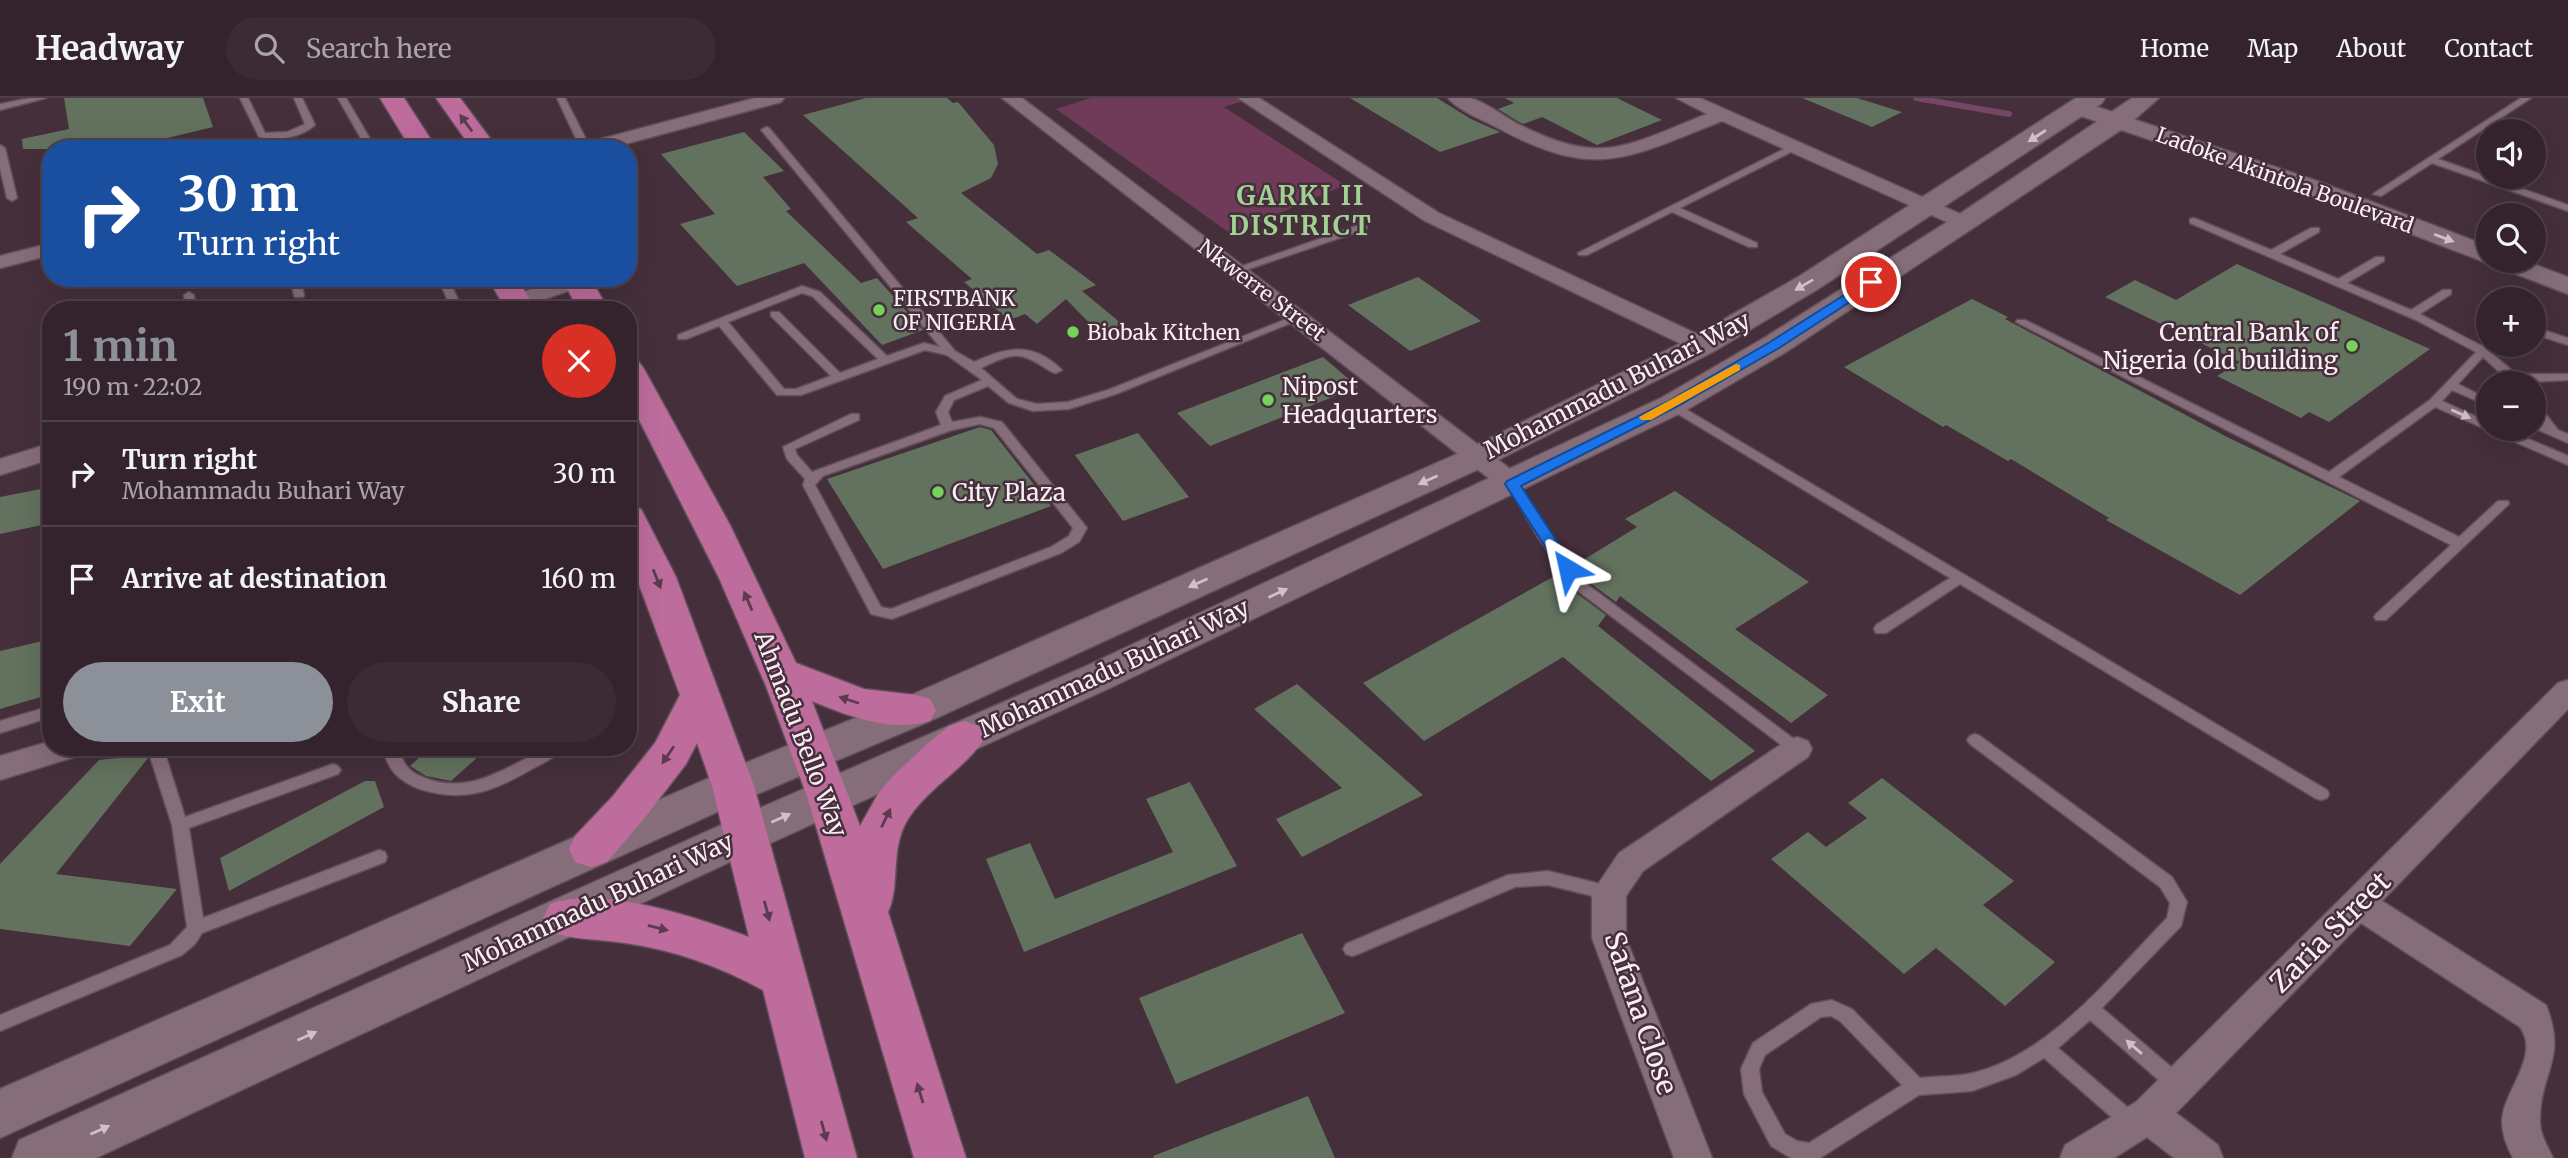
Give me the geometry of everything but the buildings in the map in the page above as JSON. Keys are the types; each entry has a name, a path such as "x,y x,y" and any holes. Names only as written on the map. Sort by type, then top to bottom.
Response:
{"main road":[{"path":"392,98 418,140"},
{"path":"448,98 478,140"},
{"name":"Mohammadu Buhari Way","path":"0,1114 733,786 916,710 1479,457 1702,345 1808,283 1928,206 2111,105"},
{"name":"Mohammadu Buhari Way","path":"38,1158 1513,484 1672,404 1775,345 1965,223 2111,105"},
{"name":"Ahmadu Bello Way","path":"637,386 725,549 813,751 940,1158"},
{"path":"637,536 657,577 733,786 831,1158"},
{"path":"778,672 859,704 916,710"},
{"path":"591,849 628,808 671,753 700,695"},
{"path":"870,932 869,888 873,850 887,811 921,773 964,737"},
{"path":"566,918 633,922 703,940 754,960 784,978"}],"street":[{"path":"619,140 775,98"},
{"name":"Nkwerre Street","path":"1011,98 1513,484"},
{"path":"1247,98 1432,217 1702,345"},
{"path":"1457,98 1512,128 1555,146 1595,155 1623,152 1722,115"},
{"path":"1685,98 1965,223"},
{"name":"Ladoke Akintola Boulevard","path":"2111,105 2378,194 2476,232"},
{"name":"Ladoke Akintola Boulevard","path":"2111,105 2476,251"},
{"path":"0,262 42,250"},
{"path":"2546,259 2568,267"},
{"path":"2534,273 2568,286"},
{"path":"508,300 553,287"},
{"path":"0,467 42,454"},
{"name":"Zaria Street","path":"2080,1158 2141,1120 2179,1085 2568,691"},
{"path":"1609,893 1631,862 1797,749"},
{"path":"0,768 42,755"},
{"name":"Safana Close","path":"1609,893 1609,938 1693,1158"},
{"path":"2358,903 2533,1016 2544,1032 2544,1048 2522,1104 2522,1142 2534,1158"},
{"path":"2141,1120 2204,1158"}],"lane":[{"path":"0,107 42,98"},
{"path":"244,98 262,135 279,137 303,131 310,125 298,98"},
{"path":"342,98 367,140"},
{"path":"561,98 582,140"},
{"path":"2378,194 2527,98"},
{"path":"766,130 951,353"},
{"path":"1583,253 1794,147"},
{"path":"0,148 12,198"},
{"path":"2431,160 2568,208"},
{"path":"1672,208 1753,245"},
{"path":"2194,221 2476,343"},
{"path":"1236,270 1362,227"},
{"path":"2272,254 2315,230"},
{"path":"2339,283 2379,259"},
{"path":"297,287 299,295"},
{"path":"682,337 795,290 811,290 885,360"},
{"path":"2411,314 2447,292"},
{"path":"189,295 190,301"},
{"path":"775,314 839,377"},
{"path":"721,321 781,393 797,394 912,349 934,347 951,353 973,367 1013,401 1037,408 1069,405 1112,392 1298,318"},
{"path":"2021,322 2461,544"},
{"path":"2546,334 2568,342"},
{"path":"973,367 1010,351 1021,350 1033,354 1056,370"},
{"path":"2329,478 2434,401 2452,386 2478,357"},
{"path":"2494,357 2506,371"},
{"path":"2546,379 2568,377"},
{"path":"948,427 942,412 949,398 988,382"},
{"path":"2452,386 2476,397"},
{"path":"2434,401 2476,420"},
{"path":"1672,404 2321,794"},
{"path":"811,479 791,456 789,447 855,417"},
{"path":"975,420 989,420 998,425 1080,528 1074,539 1056,550 892,614 883,614 876,611 809,485 811,479 819,473 948,427 975,420"},
{"path":"2546,423 2553,433"},
{"path":"2546,430 2568,439"},
{"path":"2522,441 2568,461"},
{"path":"1513,484 1544,536 1580,585 1797,749"},
{"path":"2381,617 2503,504"},
{"path":"1881,629 1960,578"},
{"path":"0,727 42,714"},
{"path":"1916,1087 1846,1015 1832,1008 1817,1010 1759,1049 1750,1069 1753,1094 1777,1140 1794,1150 1811,1153 1916,1087 1972,1082 2010,1069 2045,1048 2090,1009 2175,921 2179,902 2166,882 1975,740"},
{"path":"158,756 180,825 196,928"},
{"path":"393,756 401,775 439,791 458,793 476,790 543,756"},
{"path":"180,825 332,770"},
{"path":"0,1023 176,950 189,939 196,928 379,857"},
{"path":"1352,949 1514,880 1548,878 1609,893"},
{"path":"2090,1009 2179,1085"},
{"path":"2045,1048 2141,1120"}],"shaded area":[{"path":"1091,98 1253,98 1224,107 1345,185 1231,234 1056,109"}],"waterway":[{"path":"1916,98 2009,114"}],"slow traffic":[{"path":"1646,417 1736,367"}],"place":[{"name":"FIRSTBANK OF NIGERIA","path":"879,310"},
{"name":"Biobak Kitchen","path":"1073,332"},
{"name":"Central Bank of Nigeria (old building","path":"2352,346"},
{"name":"Nipost Headquarters","path":"1268,400"},
{"name":"City Plaza","path":"938,492"}],"district":[{"name":"GARKI II DISTRICT","path":"1301,210"}],"route":[{"path":"1568,569 1544,536 1513,484 1672,404 1775,345 1871,282"}]}
